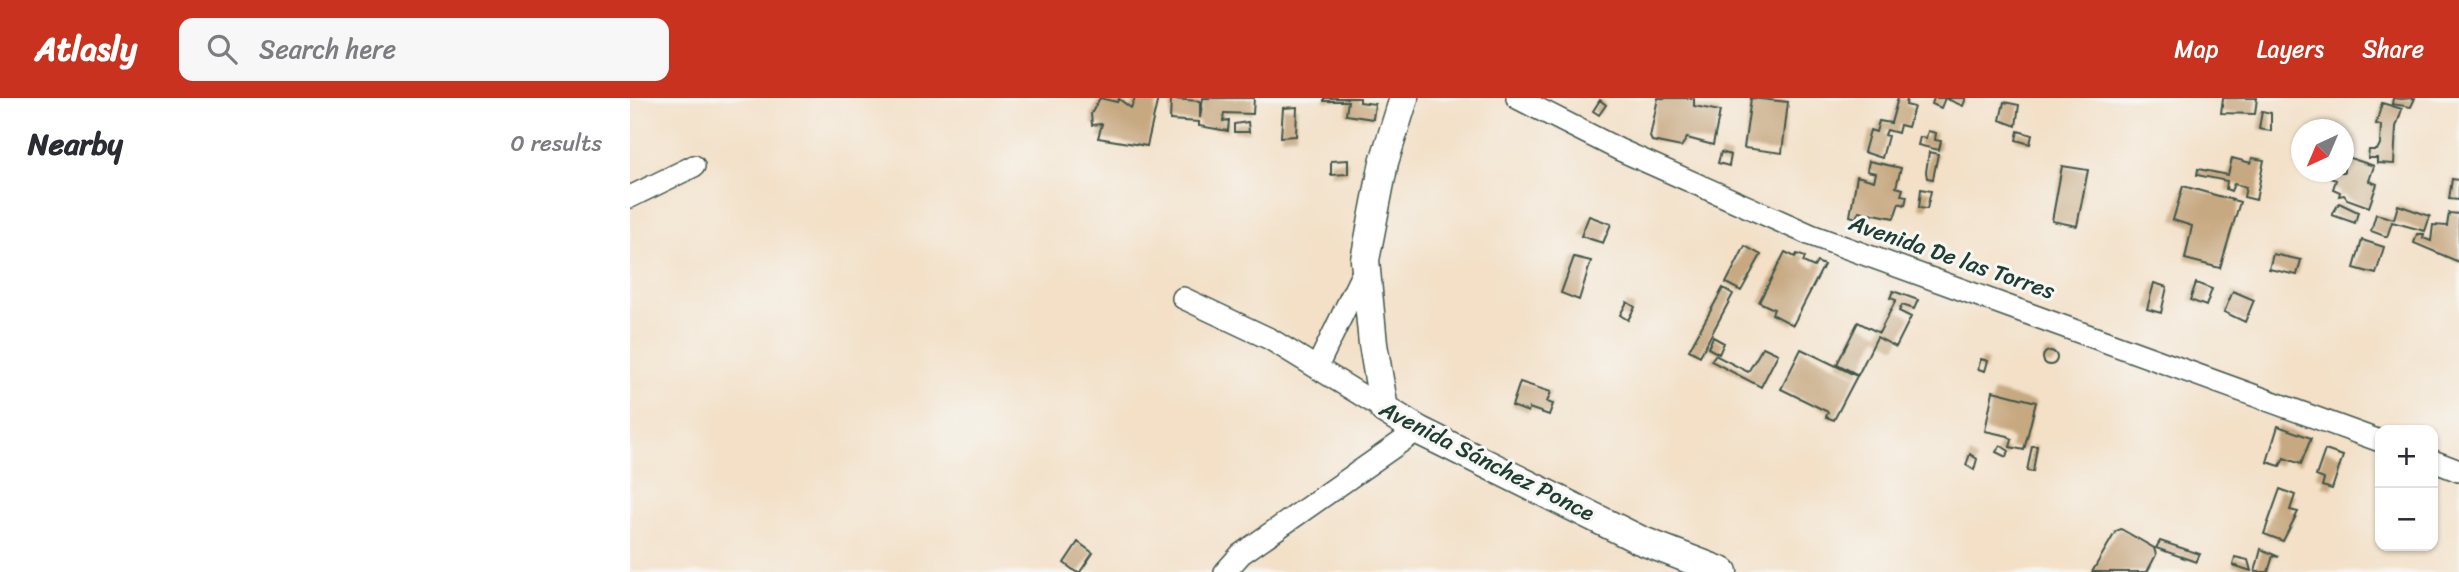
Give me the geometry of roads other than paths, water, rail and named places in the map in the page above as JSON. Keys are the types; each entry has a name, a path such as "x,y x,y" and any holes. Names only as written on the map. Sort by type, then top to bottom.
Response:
{"street":[{"path":"1384,409 1365,267 1373,207 1404,98"},
{"name":"Avenida De las Torres","path":"1517,98 1620,150 1811,235 2375,439"},
{"path":"630,197 694,166"},
{"path":"1317,367 1365,267"},
{"name":"Avenida Sánchez Ponce","path":"1184,298 1230,318 1317,367 1418,430 1640,540 1723,572"},
{"path":"1225,572 1241,554 1418,430"},
{"path":"2438,463 2459,471"}]}
